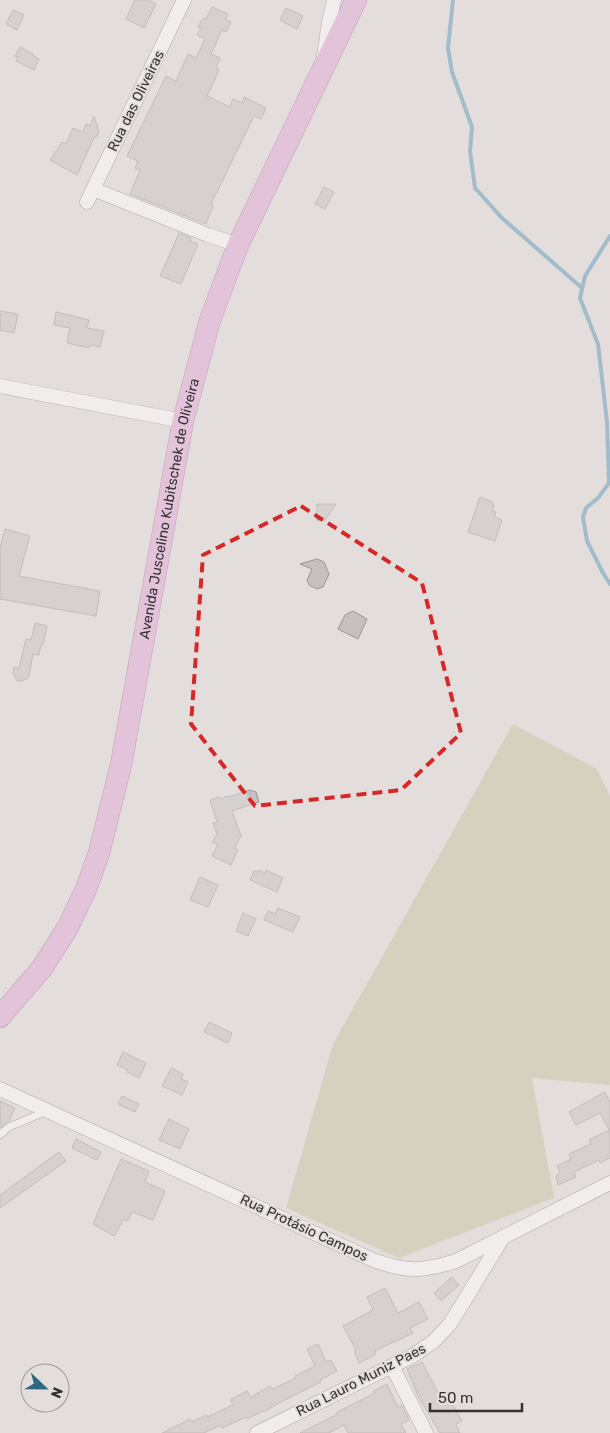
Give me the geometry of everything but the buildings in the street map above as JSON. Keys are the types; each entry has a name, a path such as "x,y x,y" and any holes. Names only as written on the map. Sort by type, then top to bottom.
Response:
{"main road":[{"name":"Avenida Juscelino Kubitschek de Oliveira","path":"0,1017 42,968 68,927 100,853 121,765 184,421 210,320 238,245 356,0"}],"street":[{"name":"Rua das Oliveiras","path":"184,0 90,196 238,245"},
{"path":"321,72 334,0"},
{"path":"0,386 184,421"},
{"name":"Rua Protásio Campos","path":"0,1089 373,1260 395,1268 414,1270 437,1268 456,1261 610,1183"},
{"name":"Rua Lauro Muniz Paes","path":"257,1433 279,1428 414,1355 434,1341 450,1324 502,1238"},
{"path":"392,1366 426,1433"}],"lane":[{"path":"0,1135 10,1127 48,1111"}],"highlighted area":[{"path":"301,506 422,583 461,733 401,790 255,806 191,724 203,555"}],"green space":[{"path":"513,724 597,769 610,796 610,1085 532,1078 554,1198 399,1258 286,1208 333,1044"}],"waterway":[{"path":"453,0 448,48 452,72 472,127 470,151 475,188 502,218 582,288"},
{"path":"610,236 585,276 580,298 598,344 607,422 609,483 598,498 586,508 583,517 587,541 610,584"}]}
